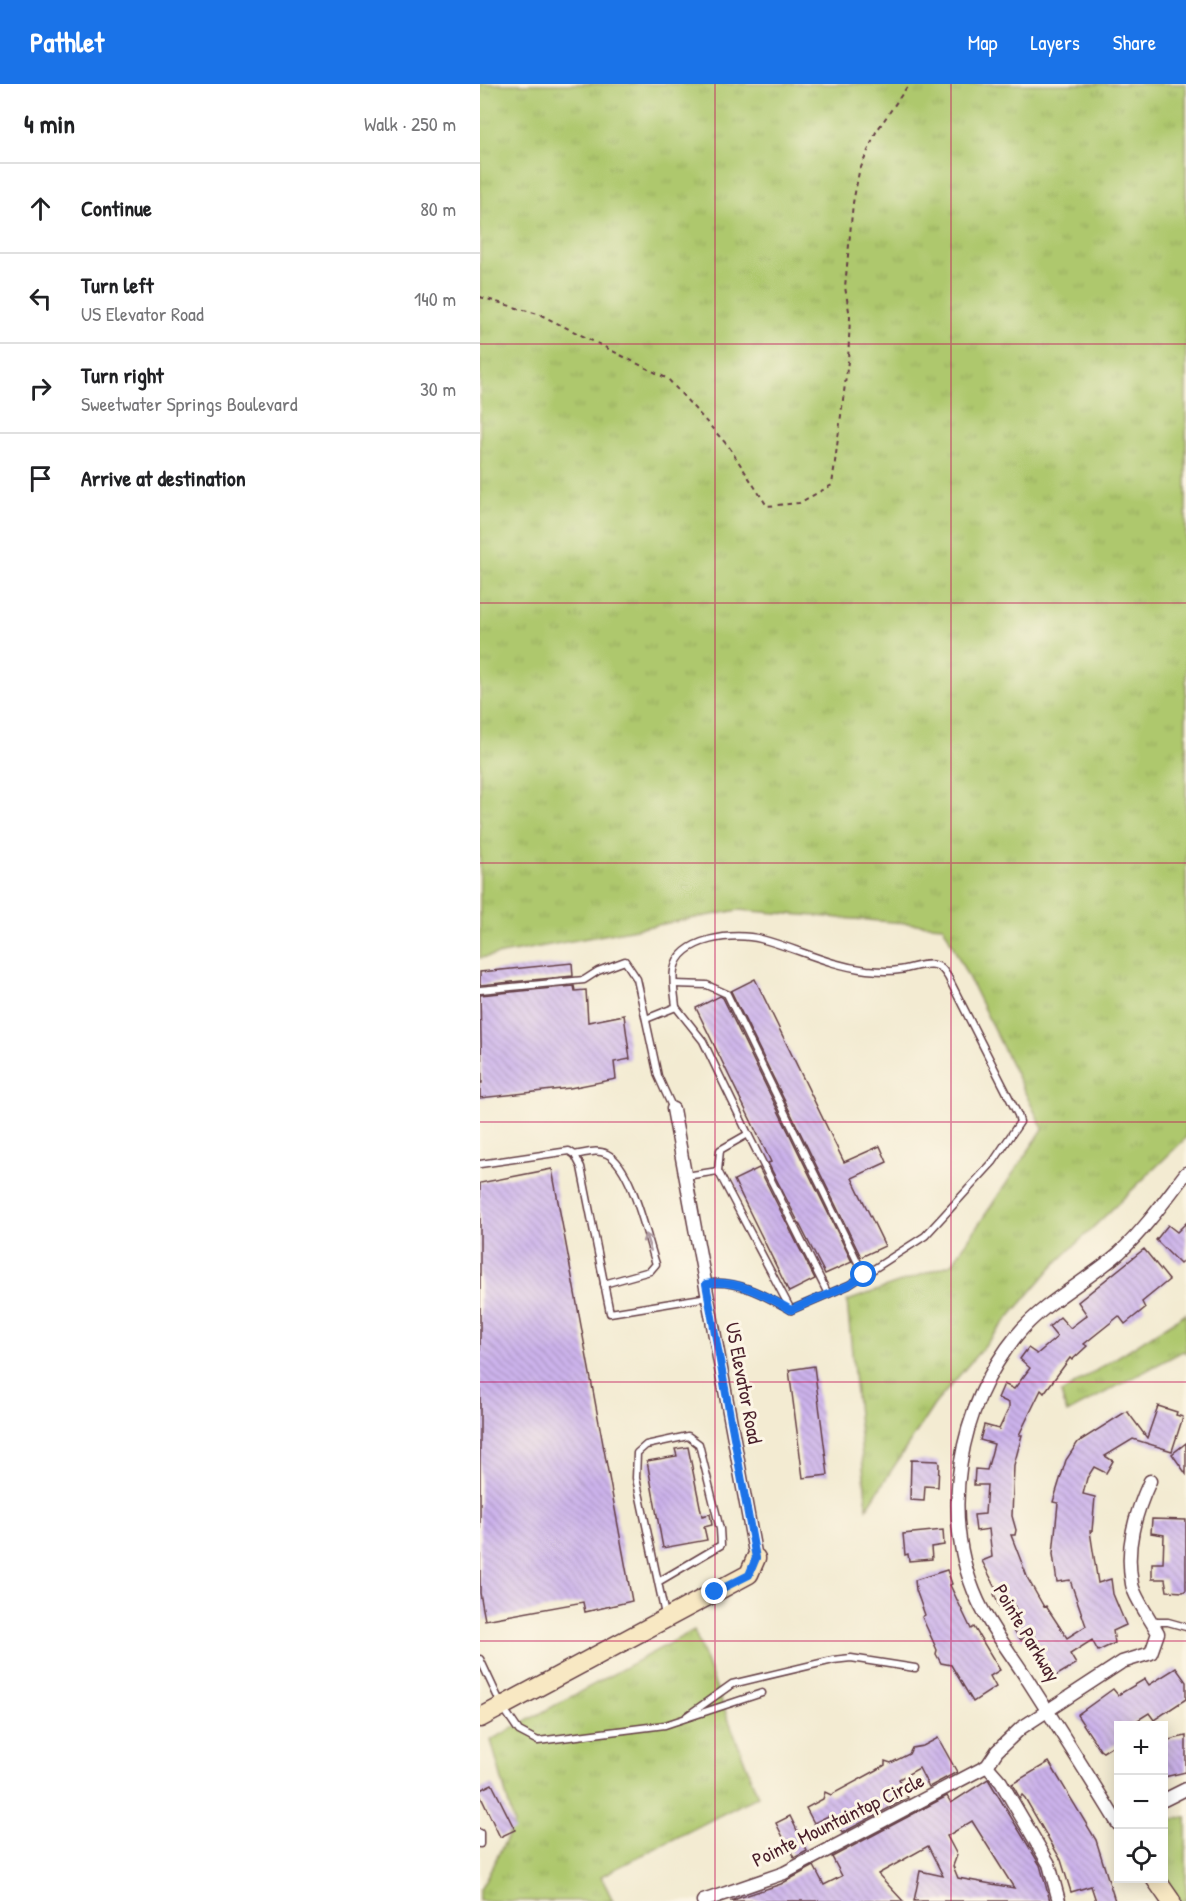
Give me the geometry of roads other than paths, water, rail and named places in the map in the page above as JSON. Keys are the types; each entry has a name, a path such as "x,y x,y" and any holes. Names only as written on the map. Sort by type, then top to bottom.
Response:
{"street":[{"name":"US Elevator Road","path":"673,1109 756,1558"},
{"name":"Pointe Parkway","path":"1114,1816 977,1599 964,1551 958,1507 959,1472 965,1438 985,1385 1016,1336 1041,1311 1118,1254 1141,1231 1186,1173"},
{"path":"1150,1481 1134,1517 1131,1542 1132,1586 1152,1622"},
{"path":"480,1718 749,1575 756,1558"},
{"name":"Pointe Mountaintop Circle","path":"703,1901 784,1873 987,1766 997,1751 1021,1728 1049,1712 1122,1662 1151,1653 1158,1633 1152,1622"},
{"path":"987,1766 1001,1782 1049,1864 1059,1901"},
{"path":"1168,1798 1186,1789"},
{"path":"1158,1883 1171,1901"}],"lane":[{"path":"791,1310 828,1294 864,1275 925,1236 993,1162 1020,1122 942,968 933,964 898,971 868,970 824,962 761,939 742,936 724,937 681,955 674,969 676,1007 703,1041 828,1294"},
{"path":"480,990 584,980 598,971 625,961 637,979 658,1076 673,1109"},
{"path":"674,984 707,985 727,994 864,1275"},
{"path":"646,1019 676,1007"},
{"path":"748,1134 720,1150 718,1171 791,1310"},
{"path":"480,1164 569,1151 575,1155 581,1167 610,1313 708,1297"},
{"path":"575,1155 597,1151 609,1154 625,1172 656,1264 650,1271 604,1284"},
{"path":"685,1176 718,1171"},
{"path":"706,1284 720,1281 731,1284 762,1294 791,1310"},
{"path":"658,1581 721,1545 720,1528 699,1444 688,1436 646,1445 637,1453 636,1478 665,1619"},
{"path":"1152,1622 1168,1622 1186,1627"},
{"path":"679,1721 732,1684 833,1660 851,1658 915,1668"},
{"path":"480,1659 502,1706 519,1731 538,1742 679,1721 762,1693"},
{"path":"480,1833 480,1844"}]}
